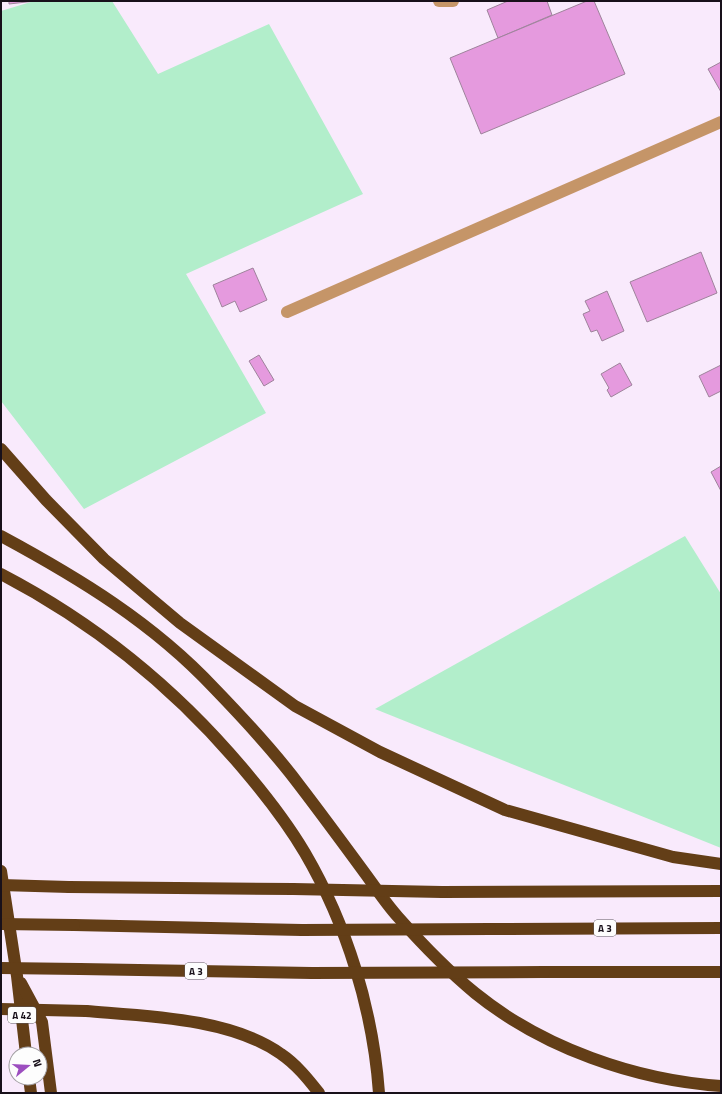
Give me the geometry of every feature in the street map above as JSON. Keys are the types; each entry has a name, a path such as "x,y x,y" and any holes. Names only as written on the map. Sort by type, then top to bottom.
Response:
{"highway":[{"path":"1,449 46,500 120,573 180,623 295,706 380,752 505,810 673,857 721,864"},
{"path":"1,536 49,562 112,601 180,654 212,685 298,783 396,915 436,958 476,994 517,1022 568,1048 623,1068 685,1084 721,1086"},
{"path":"1,574 73,615 150,674 207,728 236,760 286,824 305,853 332,907 351,957 365,1005 372,1040 379,1093"},
{"name":"A 42","path":"1,871 17,976 25,1046"},
{"path":"1,885 442,892 721,891"},
{"name":"A 3","path":"1,924 302,930 721,928"},
{"name":"A 3","path":"1,968 312,972 721,972"},
{"path":"17,976 42,1022 51,1093"},
{"path":"1,1009 86,1011 171,1017 245,1034 281,1054 307,1077 320,1093"}],"lane":[{"path":"439,1 452,1"},
{"path":"287,312 721,122"}],"green space":[{"path":"34,1 112,1 158,74 269,24 363,194 186,274 266,413 84,509 1,401 1,11"},
{"path":"685,536 721,594 721,848 375,709"}],"building":[{"path":"9,1 35,1 9,4"},
{"path":"508,1 547,1 552,15 498,38 487,10"},
{"path":"587,1 594,1 625,74 481,134 450,58"},
{"path":"721,62 721,92 708,69"},
{"path":"701,252 717,293 647,322 630,282"},
{"path":"253,268 267,300 240,312 235,301 222,307 213,285"},
{"path":"607,291 624,331 602,341 597,330 591,332 583,314 590,311 585,301"},
{"path":"259,355 274,380 264,386 249,361"},
{"path":"620,363 632,385 611,397 607,390 609,388 601,374"},
{"path":"721,365 721,391 709,397 699,376"},
{"path":"721,466 721,491 711,472"}]}
